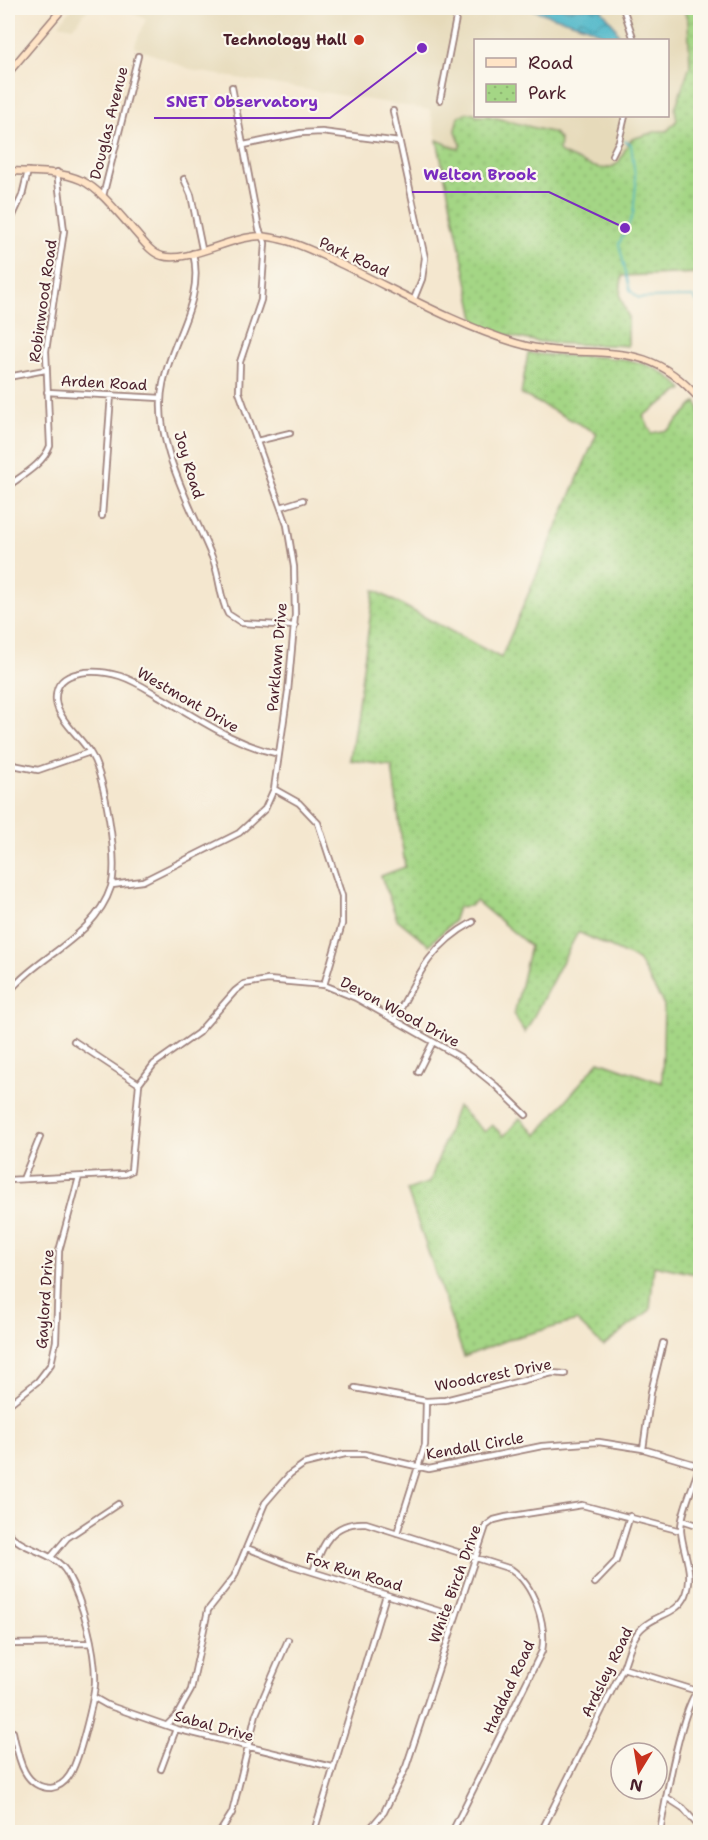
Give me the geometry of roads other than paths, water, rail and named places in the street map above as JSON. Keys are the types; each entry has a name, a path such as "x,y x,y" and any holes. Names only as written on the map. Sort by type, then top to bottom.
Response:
{"main road":[{"path":"8,73 63,8"},
{"name":"Park Road","path":"8,171 57,172 79,178 104,196 155,253 171,258 262,236 296,244 470,326 518,343 549,349 612,352 648,359 676,374 700,400"}],"street":[{"path":"440,100 458,8"},
{"path":"623,8 634,39"},
{"name":"Douglas Avenue","path":"104,196 138,56"},
{"name":"Parklawn Drive","path":"112,885 143,880 239,833 265,809 274,789 295,626 292,545 281,507 243,409 238,377 261,300 265,243 232,87"},
{"path":"393,111 425,258 422,279 414,299"},
{"path":"612,155 620,141 625,117"},
{"path":"244,145 301,133 322,132 399,142"},
{"path":"8,226 22,196 28,171"},
{"name":"Robinwood Road","path":"8,486 47,454 51,433 45,370 64,231 57,172"},
{"path":"184,179 191,195 202,249"},
{"name":"Joy Road","path":"193,253 197,282 174,348 161,398 175,472 213,558 228,614 242,623 295,626"},
{"name":"Arden Road","path":"8,377 45,370"},
{"name":"Arden Road","path":"47,392 161,398"},
{"path":"102,516 111,395"},
{"path":"257,441 290,433"},
{"path":"281,507 303,500"},
{"name":"Westmont Drive","path":"8,993 21,978 84,929 98,915 112,885 114,855 100,775 90,752 57,709 56,699 64,680 77,673 92,671 128,679 242,745 279,754"},
{"path":"8,764 38,770 90,752"},
{"path":"274,789 299,803 318,823 342,896 342,924 324,985"},
{"path":"395,1020 430,955 453,933 473,922"},
{"name":"Devon Wood Drive","path":"139,1084 154,1064 198,1033 230,996 244,984 268,980 324,985 356,998 478,1070 526,1115"},
{"path":"8,1180 125,1174 132,1171 139,1084 74,1041"},
{"path":"418,1072 433,1042"},
{"path":"23,1179 40,1137"},
{"name":"Gaylord Drive","path":"8,1405 38,1381 51,1364 56,1341 59,1251 79,1177"},
{"path":"643,1449 651,1392 663,1343"},
{"name":"Woodcrest Drive","path":"355,1388 426,1401 468,1395 552,1373 565,1374"},
{"path":"397,1533 420,1467 425,1444 426,1401"},
{"name":"Kendall Circle","path":"167,1725 177,1715 191,1690 208,1610 234,1577 265,1503 283,1481 304,1464 345,1454 364,1454 429,1469 570,1443 599,1442 643,1449 700,1465"},
{"name":"Ardsley Road","path":"541,1833 623,1668 640,1628 672,1612 681,1604 686,1594 690,1580 689,1563 681,1531 682,1520 700,1465"},
{"path":"51,1557 68,1538 118,1504"},
{"name":"White Birch Drive","path":"367,1833 384,1812 406,1767 486,1527 494,1520 582,1505 681,1531"},
{"path":"595,1583 616,1561 630,1516"},
{"path":"682,1520 700,1526"},
{"name":"Haddad Road","path":"313,1572 321,1547 330,1534 343,1526 366,1523 511,1569 520,1575 542,1621 545,1638 534,1669 452,1833"},
{"path":"8,1532 23,1546 60,1563 67,1572 91,1643 94,1659 93,1697 74,1768 69,1778 55,1788 45,1787 30,1780 18,1753 13,1732"},
{"name":"Fox Run Road","path":"247,1548 313,1572 455,1616"},
{"path":"314,1833 332,1767 386,1595"},
{"path":"220,1833 232,1813 256,1714 288,1640"},
{"path":"8,1644 91,1643"},
{"path":"623,1668 699,1689 689,1706 669,1785"},
{"name":"Sabal Drive","path":"93,1697 107,1705 176,1729 248,1749 332,1767"},
{"path":"161,1769 176,1729"},
{"path":"669,1799 683,1808 700,1828"},
{"path":"660,1833 665,1801"}],"water":[{"path":"529,8 600,8 614,25 621,39 611,39 585,26"}],"waterway":[{"path":"625,141 631,144 636,184 633,215 619,244 630,290 638,298 693,297 700,305"}],"place":[{"name":"Technology Hall","path":"359,40"},
{"name":"SNET Observatory","path":"422,48"},
{"name":"Welton Brook","path":"625,228"}]}
